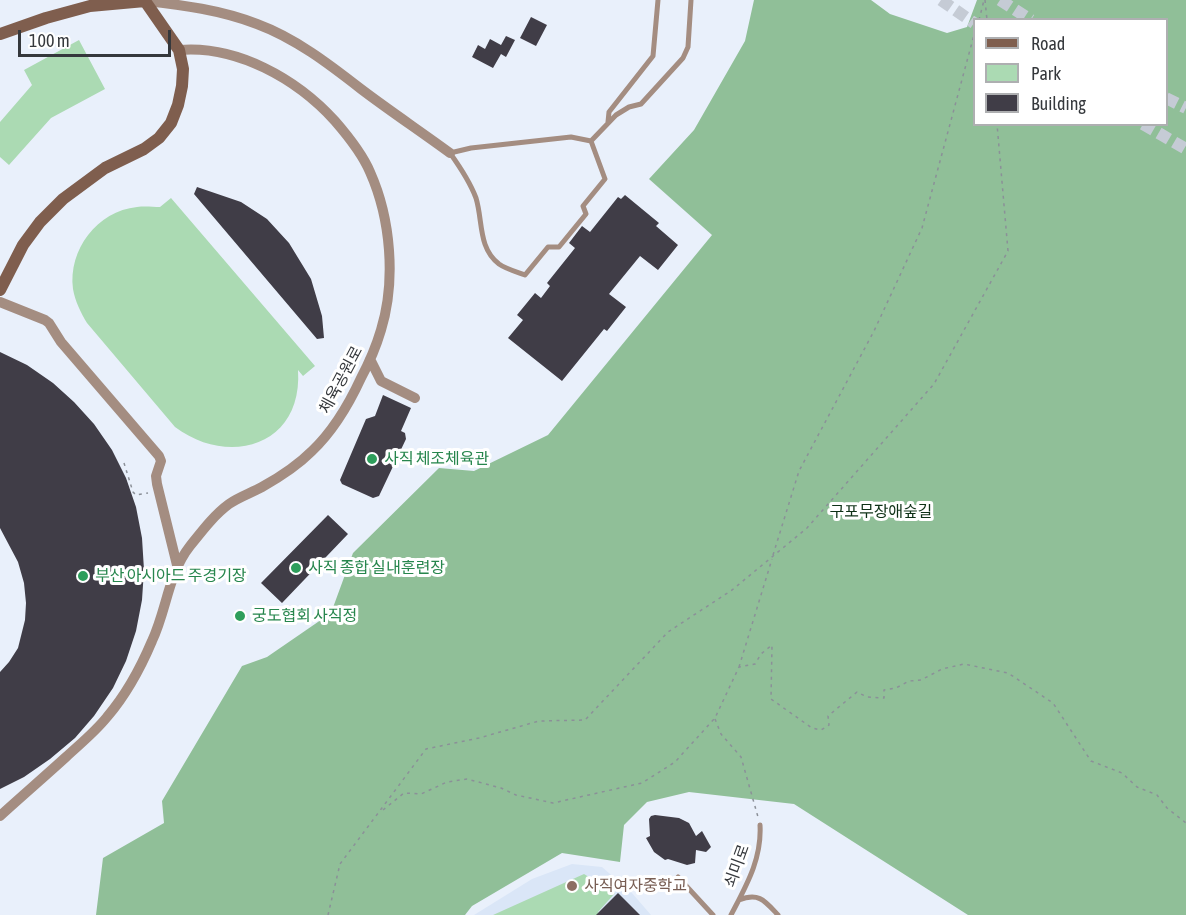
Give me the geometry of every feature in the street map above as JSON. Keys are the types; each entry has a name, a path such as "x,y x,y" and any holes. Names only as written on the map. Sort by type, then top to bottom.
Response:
{"street":[{"path":"0,290 23,245 40,222 63,199 105,168 151,144 171,123 182,86 183,69 179,50 145,1"},
{"path":"0,34 90,6 145,1 193,7 229,15 258,24 289,39 333,66 450,153"},
{"name":"체육공원로","path":"0,816 107,717 125,691 153,641 177,565 212,520 229,504 279,478 315,448 346,408 370,359 381,330 387,304 389,252 386,228 379,198 358,150 343,130 311,96 278,76 246,60 222,53 199,49 179,50"},
{"path":"0,302 49,323 61,342 159,456 161,461 156,476 157,484 177,565"},
{"path":"370,359 381,381 415,398"}],"lane":[{"path":"607,124 609,112 653,57 658,0"},
{"path":"591,141 616,115 628,107 641,104 683,58 688,47 691,0"},
{"path":"571,137 591,141 605,179 583,206 586,214 559,247 548,247 525,275 499,264 482,240 481,219 475,197 450,153 471,148 571,137"},
{"name":"쇠미로","path":"730,915 752,873 759,853 760,825"},
{"path":"678,877 713,915"},
{"path":"739,900 748,896 757,897 778,915"}],"path":[{"path":"980,18 985,0"},
{"path":"985,0 987,18"},
{"path":"381,811 404,794 421,794 447,782 467,779 501,788 516,795 553,803 642,783 675,762 715,718 739,667 799,471 874,331 922,228 973,42"},
{"path":"328,915 340,864 426,749 539,722 585,720 668,632 732,590 807,528 934,384 1008,251 997,126"},
{"path":"124,463 133,492 136,495 147,492 151,495"},
{"path":"739,667 755,664 761,654 772,645 771,699 812,728 820,730 829,725 828,716 857,692 867,698 884,698 884,690 896,688 909,681 921,680 942,669 963,664 1008,673 1053,703 1091,760 1122,773 1137,787 1157,795 1167,808 1186,823"},
{"path":"715,718 721,734 741,757 760,825"}],"shaded area":[{"name":"사직여자중학교","path":"572,864 602,867 632,893 651,915 474,915 532,879"}],"green space":[{"name":"구포무장애숲길","path":"754,0 871,0 890,14 947,33 967,27 977,0 1186,0 1186,915 968,915 794,804 689,792 647,802 624,825 620,862 562,853 472,906 465,915 96,915 103,858 164,823 162,801 242,666 267,657 331,613 353,553 439,468 474,471 548,435 712,235 649,179 694,130 745,41"},
{"path":"79,40 105,89 51,118 9,165 0,157 0,122 32,85 24,70"},
{"path":"171,198 315,366 303,376 298,370 296,396 289,416 276,432 259,442 239,447 218,446 196,439 175,427 87,323 80,311 73,289 73,274 75,260 88,235 109,216 123,210 140,207 160,207"},
{"path":"584,874 615,893 598,912 600,915 493,915"}],"building":[{"path":"531,17 547,25 536,46 520,38"},
{"path":"506,36 515,40 506,57 501,54 493,68 472,57 478,45 485,49 490,39 501,45"},
{"path":"197,187 241,202 267,219 289,243 311,279 322,316 324,338 317,339 194,194"},
{"path":"625,195 659,223 656,226 678,245 658,270 640,256 609,294 626,307 607,331 604,329 562,381 508,338 523,320 517,315 535,293 541,298 550,286 547,283 575,248 569,243 582,226 590,232 618,197 621,199"},
{"name":"부산 아시아드 주경기장","path":"0,352 27,365 53,383 94,424 112,450 126,478 136,507 142,538 144,570 142,600 136,631 126,661 113,688 94,716 75,738 24,777 0,789 0,672 18,648 25,620 26,603 24,583 18,562 0,528"},
{"name":"사직 체조체육관","path":"383,395 411,408 401,431 405,433 406,439 379,496 373,498 342,484 340,480 366,419 375,416"},
{"name":"사직 종합 실내훈련장","path":"328,515 348,534 282,603 261,583"},
{"path":"655,815 679,818 689,823 696,836 702,831 711,847 706,852 696,850 695,863 687,865 665,860 654,852 646,838 650,836 649,819"},
{"path":"618,893 640,915 596,915"}],"tunnel":[{"path":"941,0 973,22"},
{"path":"1000,0 1028,18"},
{"path":"1168,99 1186,108"},
{"path":"1146,126 1186,149"}],"place":[{"name":"사직 체조체육관","path":"372,459"},
{"name":"사직 종합 실내훈련장","path":"296,568"},
{"name":"부산 아시아드 주경기장","path":"83,576"},
{"name":"궁도협회 사직정","path":"240,616"},
{"name":"사직여자중학교","path":"572,886"}]}
